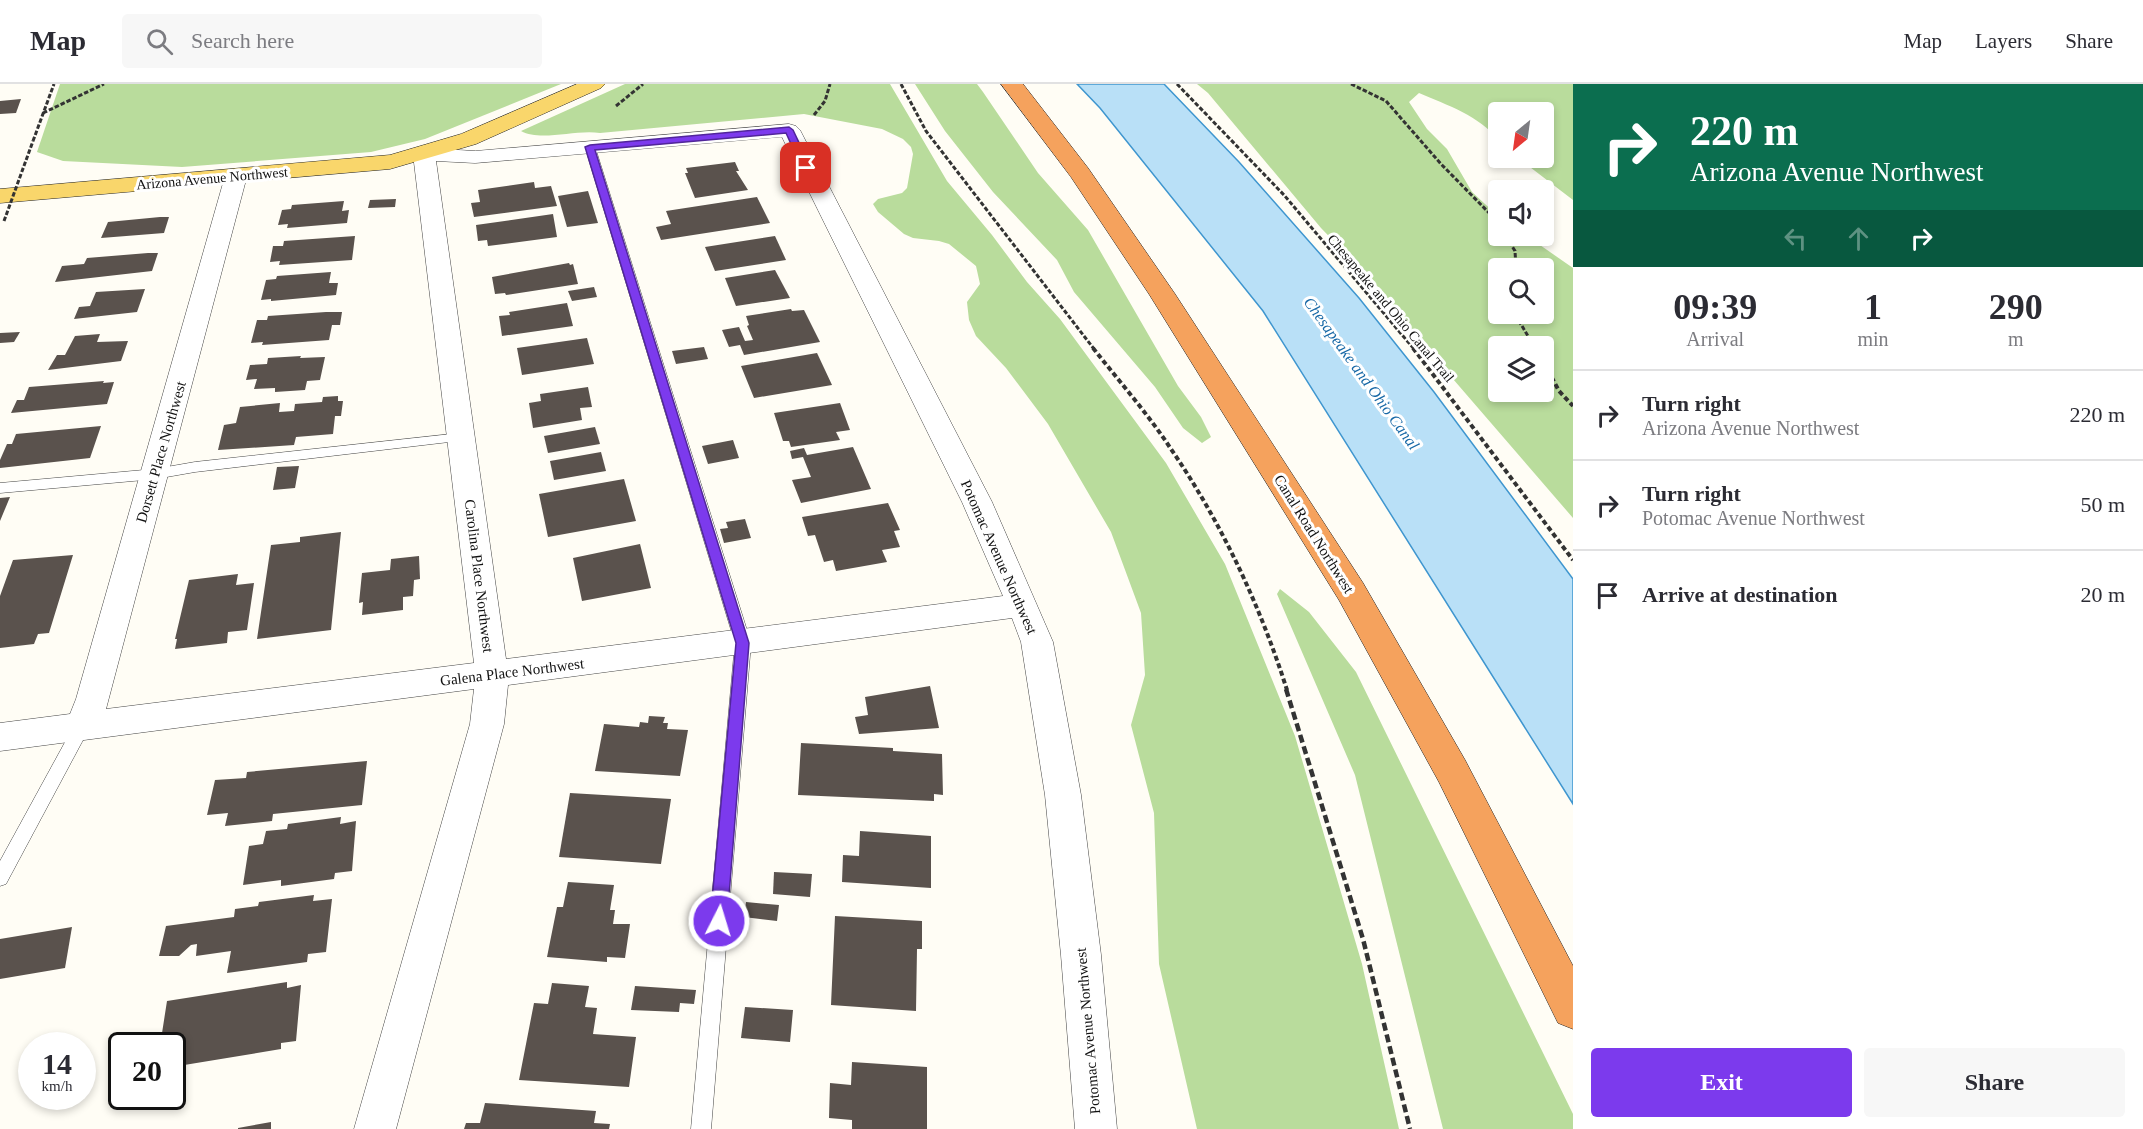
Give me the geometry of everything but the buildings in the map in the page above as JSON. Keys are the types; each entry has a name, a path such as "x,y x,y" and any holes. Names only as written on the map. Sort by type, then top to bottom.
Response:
{"highway":[{"name":"Canal Road Northwest","path":"1012,84 1080,173 1162,294 1351,592 1452,771 1573,1009"}],"main road":[{"name":"Arizona Avenue Northwest","path":"0,196 390,162 424,154 483,132 594,84"}],"street":[{"name":"Arizona Avenue Northwest","path":"424,154 475,157 798,125"},
{"name":"Potomac Avenue Northwest","path":"798,125 977,502 1037,642 1063,795 1081,955 1096,1129"},
{"name":"Carolina Place Northwest","path":"375,1129 487,724 492,674 424,154"},
{"name":"Dorsett Place Northwest","path":"82,727 93,699 236,176"},
{"name":"Galena Place Northwest","path":"0,737 1023,605"}],"lane":[{"path":"590,147 742,643 701,1129"},
{"path":"0,488 155,474 195,467 461,437"},
{"path":"0,878 82,727"}],"path":[{"path":"4,221 54,84"},
{"path":"43,113 104,84"},
{"path":"798,125 821,110 830,92 830,84"},
{"path":"901,84 926,131 963,181 1171,448 1212,516 1252,594 1280,669 1359,928 1410,1129"},
{"name":"Chesapeake and Ohio Canal Trail","path":"1177,84 1254,163 1371,297 1466,417 1573,560"},
{"path":"1351,84 1386,101 1441,164 1488,212"},
{"path":"1554,380 1573,406"}],"green space":[{"path":"60,84 561,84 425,139 371,152 182,167 63,161 37,152"},
{"path":"625,84 890,84 947,181 1027,282 1060,319 1166,463 1225,564 1295,736 1362,964 1399,1129 1197,1129 1159,964 1154,813 1131,725 1145,675 1141,613 1111,532 1048,424 1006,368 976,336 969,320 967,302 980,284 976,266 949,244 913,238 904,234 878,212 873,204 878,199 902,193 907,188 913,154 911,147 903,139 882,129 804,114 600,133 538,135 521,131"},
{"path":"915,84 977,84 1038,173 1088,230 1178,386 1201,417 1211,437 1202,443 1183,428 1155,387 1074,292 1057,260 993,192 945,131"},
{"path":"1197,84 1573,84 1573,200 1554,185 1554,180 1547,180 1531,168 1554,168 1554,102 1488,102 1488,129 1462,112 1419,93 1409,102 1427,129 1447,149 1472,192 1488,207 1488,246 1541,246 1573,268 1573,518 1415,335 1379,288 1321,228 1208,93"},
{"path":"1280,589 1309,612 1356,672 1573,1114 1573,1129 1443,1129 1355,775 1277,594"}],"water":[{"name":"Chesapeake and Ohio Canal","path":"1077,84 1164,84 1239,162 1359,298 1434,392 1573,579 1573,804 1263,311 1100,108"}],"route":[{"path":"719,921 742,643 590,147 789,130 806,168"}]}
